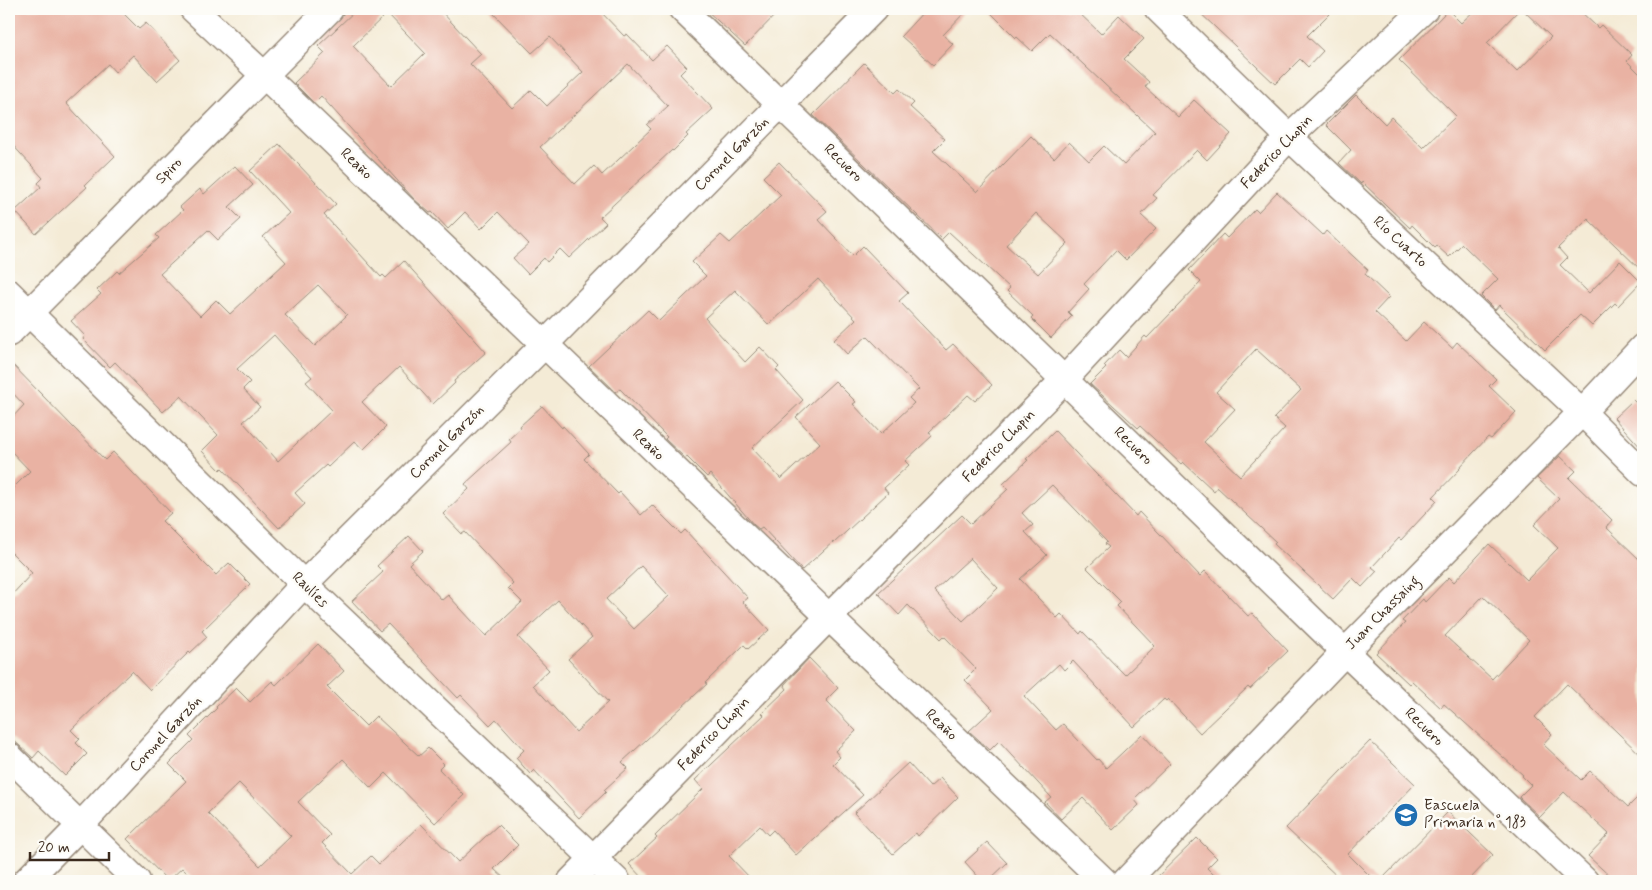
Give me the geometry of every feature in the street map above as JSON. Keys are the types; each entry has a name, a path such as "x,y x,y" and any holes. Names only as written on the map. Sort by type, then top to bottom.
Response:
{"street":[{"name":"Reaño","path":"193,9 1104,881"},
{"name":"Spiro","path":"9,333 330,9"},
{"name":"Recuero","path":"682,9 1345,652 1585,881"},
{"name":"Coronel Garzón","path":"26,881 304,584 544,345 874,9"},
{"name":"Río Cuarto","path":"1158,9 1289,137 1582,412 1643,473"},
{"name":"Federico Chopin","path":"571,881 1064,380 1289,137 1425,9"},
{"name":"Raulíes","path":"9,293 304,584 617,881"},
{"name":"Juan Chassaing","path":"1126,881 1345,652 1582,412 1643,347"},
{"path":"9,756 137,881"}],"building":[{"path":"9,9 119,9 139,29 146,23 180,60 157,81 133,55 115,72 108,64 66,103 115,156 85,185 87,187 36,234 15,211 41,187 38,183 43,178 9,141"},
{"path":"357,9 439,9 481,54 470,64 512,108 531,90 547,106 583,72 550,37 532,53 489,9 598,9 624,36 627,34 652,60 667,46 687,67 680,74 713,109 686,134 688,136 673,151 600,217 606,223 569,258 560,249 547,262 544,258 528,274 513,258 529,244 498,212 481,229 465,212 448,229 432,212 430,213 414,199 321,96 314,103 294,83 325,53 318,46","holes":["387,13 425,53 391,86 353,46","628,64 668,106 647,125 651,129 602,175 594,166 575,184 540,147"]},
{"path":"705,9 781,9 745,46"},
{"path":"926,9 968,9 943,35 953,44 933,65 901,36"},
{"path":"987,9 1075,9 1101,34 1119,15 1144,39 1124,59 1149,82 1145,87 1178,117 1194,100 1231,134 1207,160 1197,150 1153,195 1157,198 1141,215 1156,229 1126,260 1116,250 1084,284 1089,289 1068,312 1072,316 1051,338 1031,318 1033,316 1007,291 1010,288 949,232 942,239 813,115 864,63 895,93 899,89 914,103 910,107 945,139 933,151 977,192 1031,136 1054,158 1069,142 1089,161 1104,146 1124,165 1155,132 1050,33 1032,51","holes":["1036,213 1068,243 1038,274 1006,245"]},
{"path":"1196,9 1334,9 1307,36 1323,51 1308,67 1300,59 1275,84"},
{"path":"1476,9 1520,9 1487,43 1517,72 1551,37 1522,9 1578,9 1598,28 1601,25 1632,55 1627,61 1643,77 1643,272 1588,219 1558,248 1567,258 1560,265 1589,293 1620,261 1641,282 1618,306 1615,303 1592,326 1580,315 1545,350 1499,305 1495,310 1481,296 1498,279 1462,244 1449,257 1437,246 1435,248 1412,225 1410,228 1362,182 1361,184 1339,163 1351,150 1326,125 1356,95 1385,124 1391,117 1423,148 1456,116 1399,60 1448,10 1461,23"},
{"path":"279,144 336,204 324,215 381,277 383,275 386,278 404,261 486,352 454,381 455,383 433,404 399,367 362,402 386,427 363,450 355,441 328,467 326,465 295,493 305,504 279,528 222,468 220,470 202,451 218,435 181,396 163,412 115,362 110,367 83,339 85,336 71,321 101,294 97,290 117,271 119,273 159,238 156,235 183,210 180,207 200,189 204,194 235,166 253,185 229,207 241,219 218,240 208,230 160,274 200,316 216,300 230,314 286,262 263,237 289,213 250,171","holes":["318,285 347,315 315,346 285,315","274,335 312,377 306,382 332,410 278,461 243,422 260,407 243,389 250,382 237,369"]},
{"path":"779,162 827,211 818,219 853,256 863,246 908,293 899,301 946,350 953,344 992,385 975,401 968,395 929,432 932,436 905,461 909,465 884,488 888,493 802,570 762,527 759,529 754,525 710,474 707,477 687,457 685,458 665,439 667,437 620,389 616,392 589,366 648,310 659,321 706,276 692,262 721,235 730,243 781,195 763,177","holes":["818,279 856,319 834,340 847,354 867,336 919,389 909,398 914,403 881,434 853,404 856,402 835,381 796,417 820,443 781,479 752,448 803,400 776,370 779,367 760,347 745,362 705,318 735,290 769,325"]},
{"path":"1277,192 1323,235 1326,231 1368,270 1365,274 1389,297 1375,312 1406,341 1424,322 1452,348 1457,342 1496,379 1489,386 1516,412 1491,439 1488,437 1433,497 1437,501 1401,540 1399,538 1372,567 1377,571 1362,587 1353,578 1333,599 1217,487 1214,491 1140,426 1138,428 1090,384 1106,368 1104,366 1119,350 1126,357 1201,282 1189,270 1223,234 1227,238 1255,209 1258,212","holes":["1256,349 1301,390 1274,418 1285,428 1240,476 1204,442 1235,409 1216,392"]},
{"path":"9,361 105,460 113,452 171,513 162,521 216,575 229,563 250,584 202,631 207,637 150,690 132,671 71,730 80,739 76,743 87,754 65,776 39,751 33,758 9,736 9,598 32,573 9,550 9,492 30,471 9,449 9,421 24,405 9,389"},
{"path":"1633,400 1643,410 1643,450 1614,418"},
{"path":"542,406 589,454 584,459 618,494 620,492 641,515 652,505 681,534 685,530 748,598 743,602 769,630 748,649 744,645 705,683 707,684 622,762 628,768 604,790 606,792 579,818 534,770 530,774 516,758 524,750 496,719 490,725 461,695 458,698 388,624 380,631 352,601 383,572 377,566 409,536 423,551 409,564 442,600 448,595 486,636 522,602 508,588 513,583 465,532 462,534 443,514 469,489 465,484 511,442 509,439 521,428 520,426","holes":["641,566 669,596 634,629 606,599","558,600 592,637 568,659 608,702 576,732 533,685 549,670 518,637"]},
{"path":"1055,431 1136,516 1139,512 1200,576 1205,571 1248,616 1252,613 1288,651 1250,689 1248,687 1200,733 1168,699 1166,701 1164,699 1134,727 1073,661 1064,670 1059,664 1024,696 1056,730 1063,724 1106,768 1142,734 1170,764 1134,799 1139,805 1113,830 1083,798 1061,819 1045,802 1051,797 999,741 990,750 969,731 993,709 965,680 976,669 944,636 941,639 908,605 899,615 878,593 962,515 971,524 1008,489 1003,484 1028,460 1026,459","holes":["1052,485 1107,542 1105,544 1109,547 1087,568 1121,602 1117,606 1155,646 1125,675 1082,631 1080,634 1061,614 1057,618 1020,579 1047,555 1025,532 1033,525 1022,513","970,558 998,588 963,621 934,591"]},
{"path":"1560,456 1576,471 1569,478 1612,520 1606,527 1643,563 1643,757 1567,684 1535,717 1552,734 1543,744 1581,780 1590,771 1628,807 1643,792 1643,881 1615,881 1588,856 1609,834 1564,792 1540,817 1519,797 1531,785 1523,775 1444,704 1441,708 1412,681 1409,684 1376,653 1405,623 1402,621 1423,599 1425,602 1449,577 1454,582 1489,544 1527,580 1558,548 1534,525 1559,499 1537,478","holes":["1483,596 1529,640 1492,679 1445,636"]},
{"path":"318,644 344,671 327,687 366,726 376,716 419,756 428,748 444,764 439,769 464,795 435,823 386,773 371,788 343,759 298,802 330,835 322,843 352,874 371,856 379,864 421,824 458,862 498,825 518,845 494,869 507,881 195,881 182,868 168,881 127,839 186,781 169,764 193,740 189,736 216,707 236,688 250,702 272,681 276,685","holes":["239,783 291,836 260,866 208,813"]},
{"path":"809,658 838,688 826,700 856,731 835,751 840,757 833,764 863,795 796,855 773,830 768,835 760,826 729,856 753,881 645,881 629,864 657,838 655,836 703,789 695,780 764,715 762,713 787,689 784,685"},
{"path":"1370,741 1415,784 1348,854 1375,881 1342,881 1286,828"},
{"path":"908,763 930,787 940,778 958,797 918,836 916,833 893,854 854,813"},
{"path":"1448,812 1493,855 1468,881 1380,881"},
{"path":"1197,838 1217,858 1207,868 1220,881 1153,881"},
{"path":"987,842 1007,863 988,881 982,881 965,862"}],"place":[{"name":"Eascuela Primaria n° 183","path":"1406,815"}]}
